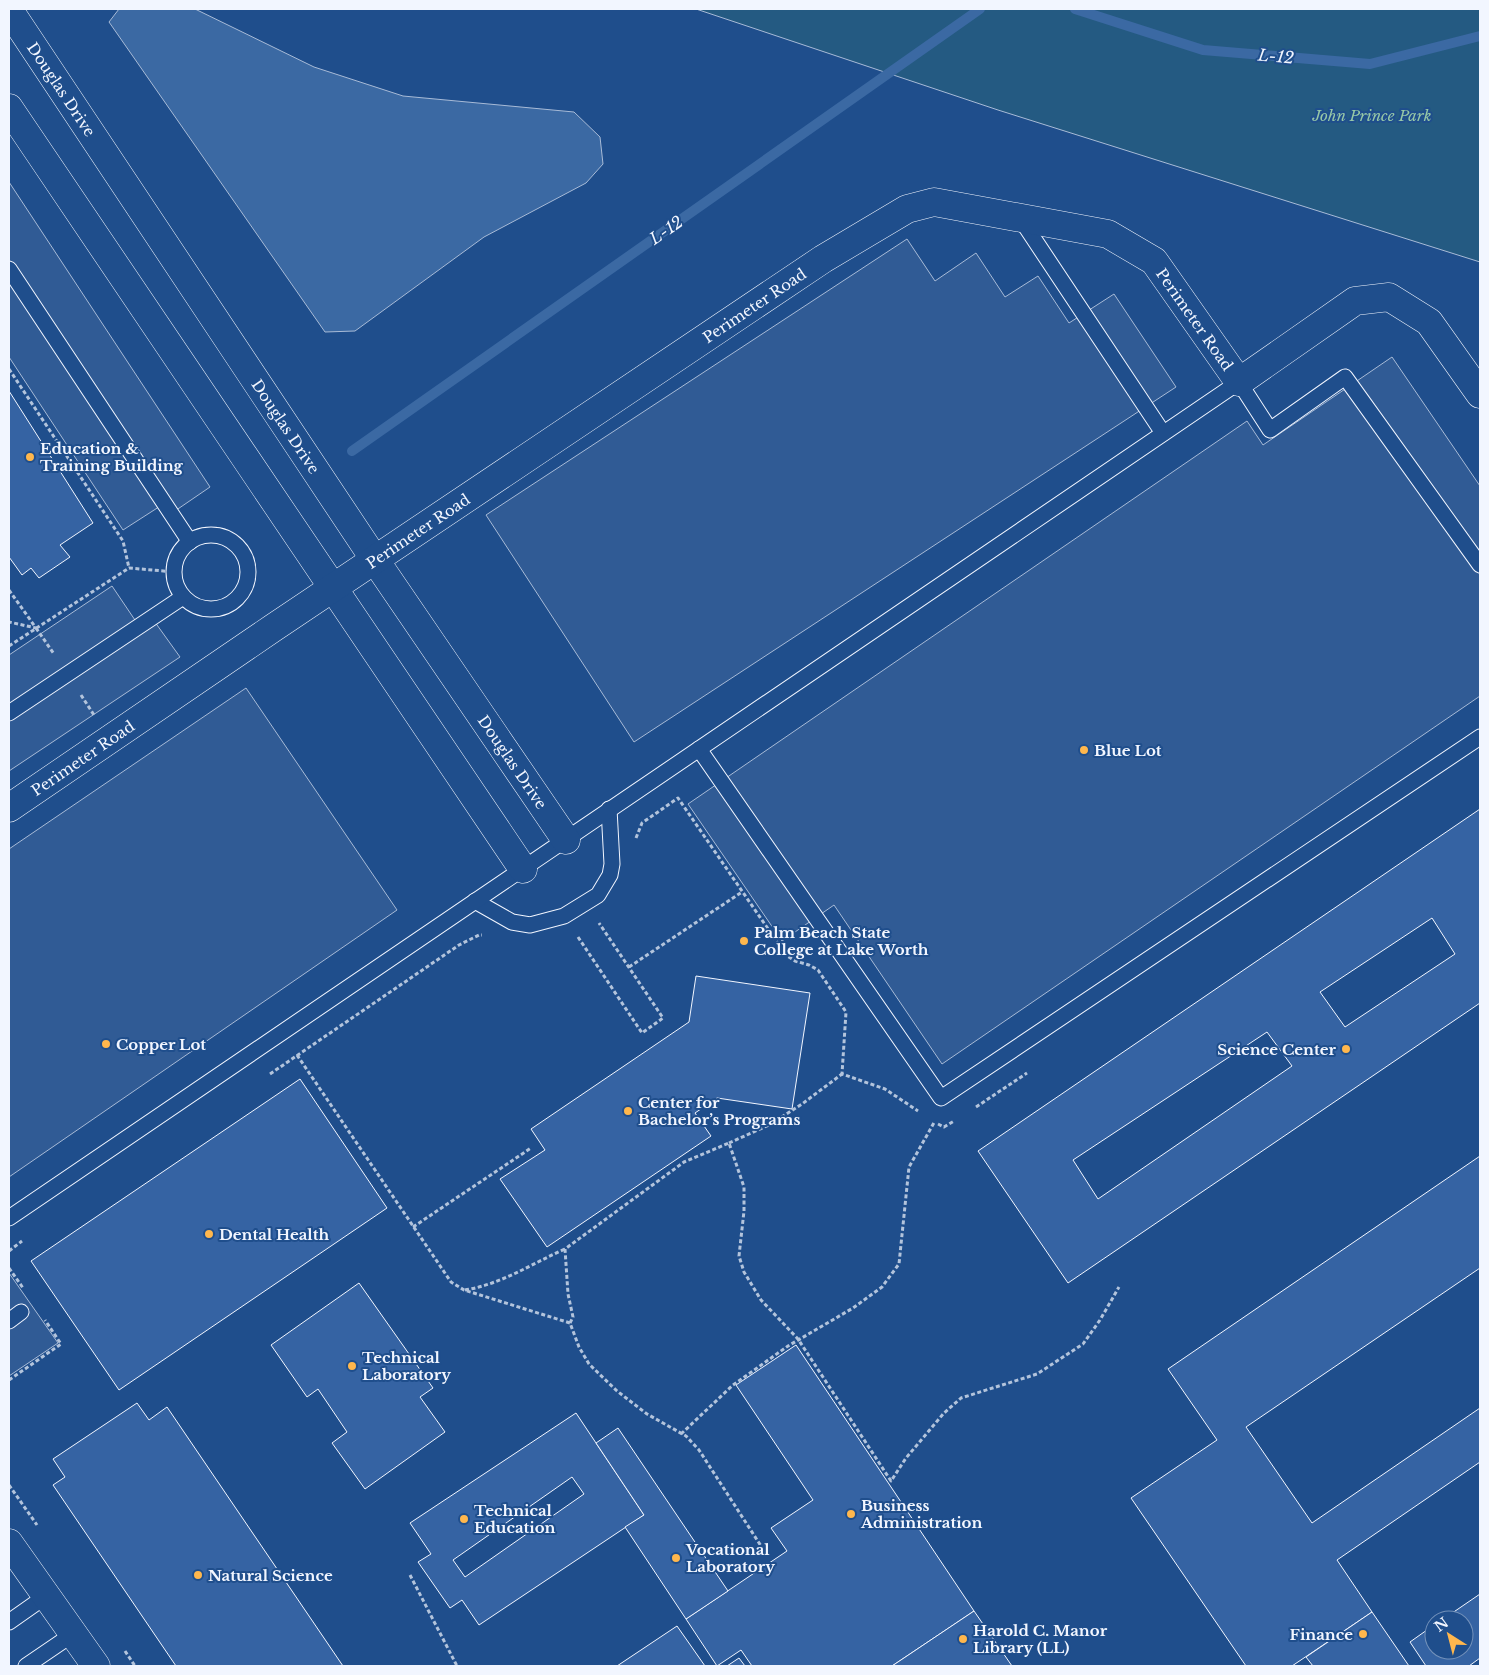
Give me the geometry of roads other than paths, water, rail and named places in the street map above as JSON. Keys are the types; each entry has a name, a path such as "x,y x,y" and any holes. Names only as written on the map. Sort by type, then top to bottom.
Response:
{"street":[{"name":"Douglas Drive","path":"9,10 375,560 566,840"},
{"path":"9,108 523,868"},
{"name":"Perimeter Road","path":"9,808 823,259 907,209 934,202 1108,234 1154,261 1239,382 1355,301 1389,297 1429,322 1480,394"},
{"path":"9,1543 96,1666"}],"lane":[{"path":"1020,218 1163,434"},
{"path":"9,269 190,542"},
{"path":"9,1218 1239,382 1270,430 1345,377 1480,565"},
{"path":"213,535 225,538 236,544 244,553 248,564 248,582 238,598 228,606 217,609 205,609 193,605 183,597 175,580 178,573 176,560 190,542 201,536 213,535"},
{"path":"9,713 183,597"},
{"path":"699,749 941,1098 1480,737"},
{"path":"475,901 512,922 530,925 564,916 598,895 610,875 612,864 609,809"},
{"path":"9,1622 46,1596"},
{"path":"26,1666 73,1634"}],"waterway":[{"name":"L-12","path":"352,451 980,9"},
{"name":"L-12","path":"1075,9 1203,50 1370,64 1480,36"}],"place":[{"name":"Education & Training Building","path":"30,457"},
{"name":"Blue Lot","path":"1084,750"},
{"name":"Palm Beach State College at Lake Worth","path":"744,941"},
{"name":"Copper Lot","path":"106,1044"},
{"name":"Science Center","path":"1346,1049"},
{"name":"Center for Bachelor’s Programs","path":"628,1111"},
{"name":"Dental Health","path":"209,1234"},
{"name":"Technical Laboratory","path":"352,1366"},
{"name":"Business Administration","path":"851,1514"},
{"name":"Technical Education","path":"464,1519"},
{"name":"Vocational Laboratory","path":"676,1558"},
{"name":"Natural Science","path":"198,1575"},
{"name":"Finance","path":"1363,1634"},
{"name":"Harold C. Manor Library (LL)","path":"963,1639"}],"park label":[{"name":"John Prince Park","path":"1372,115"}]}
